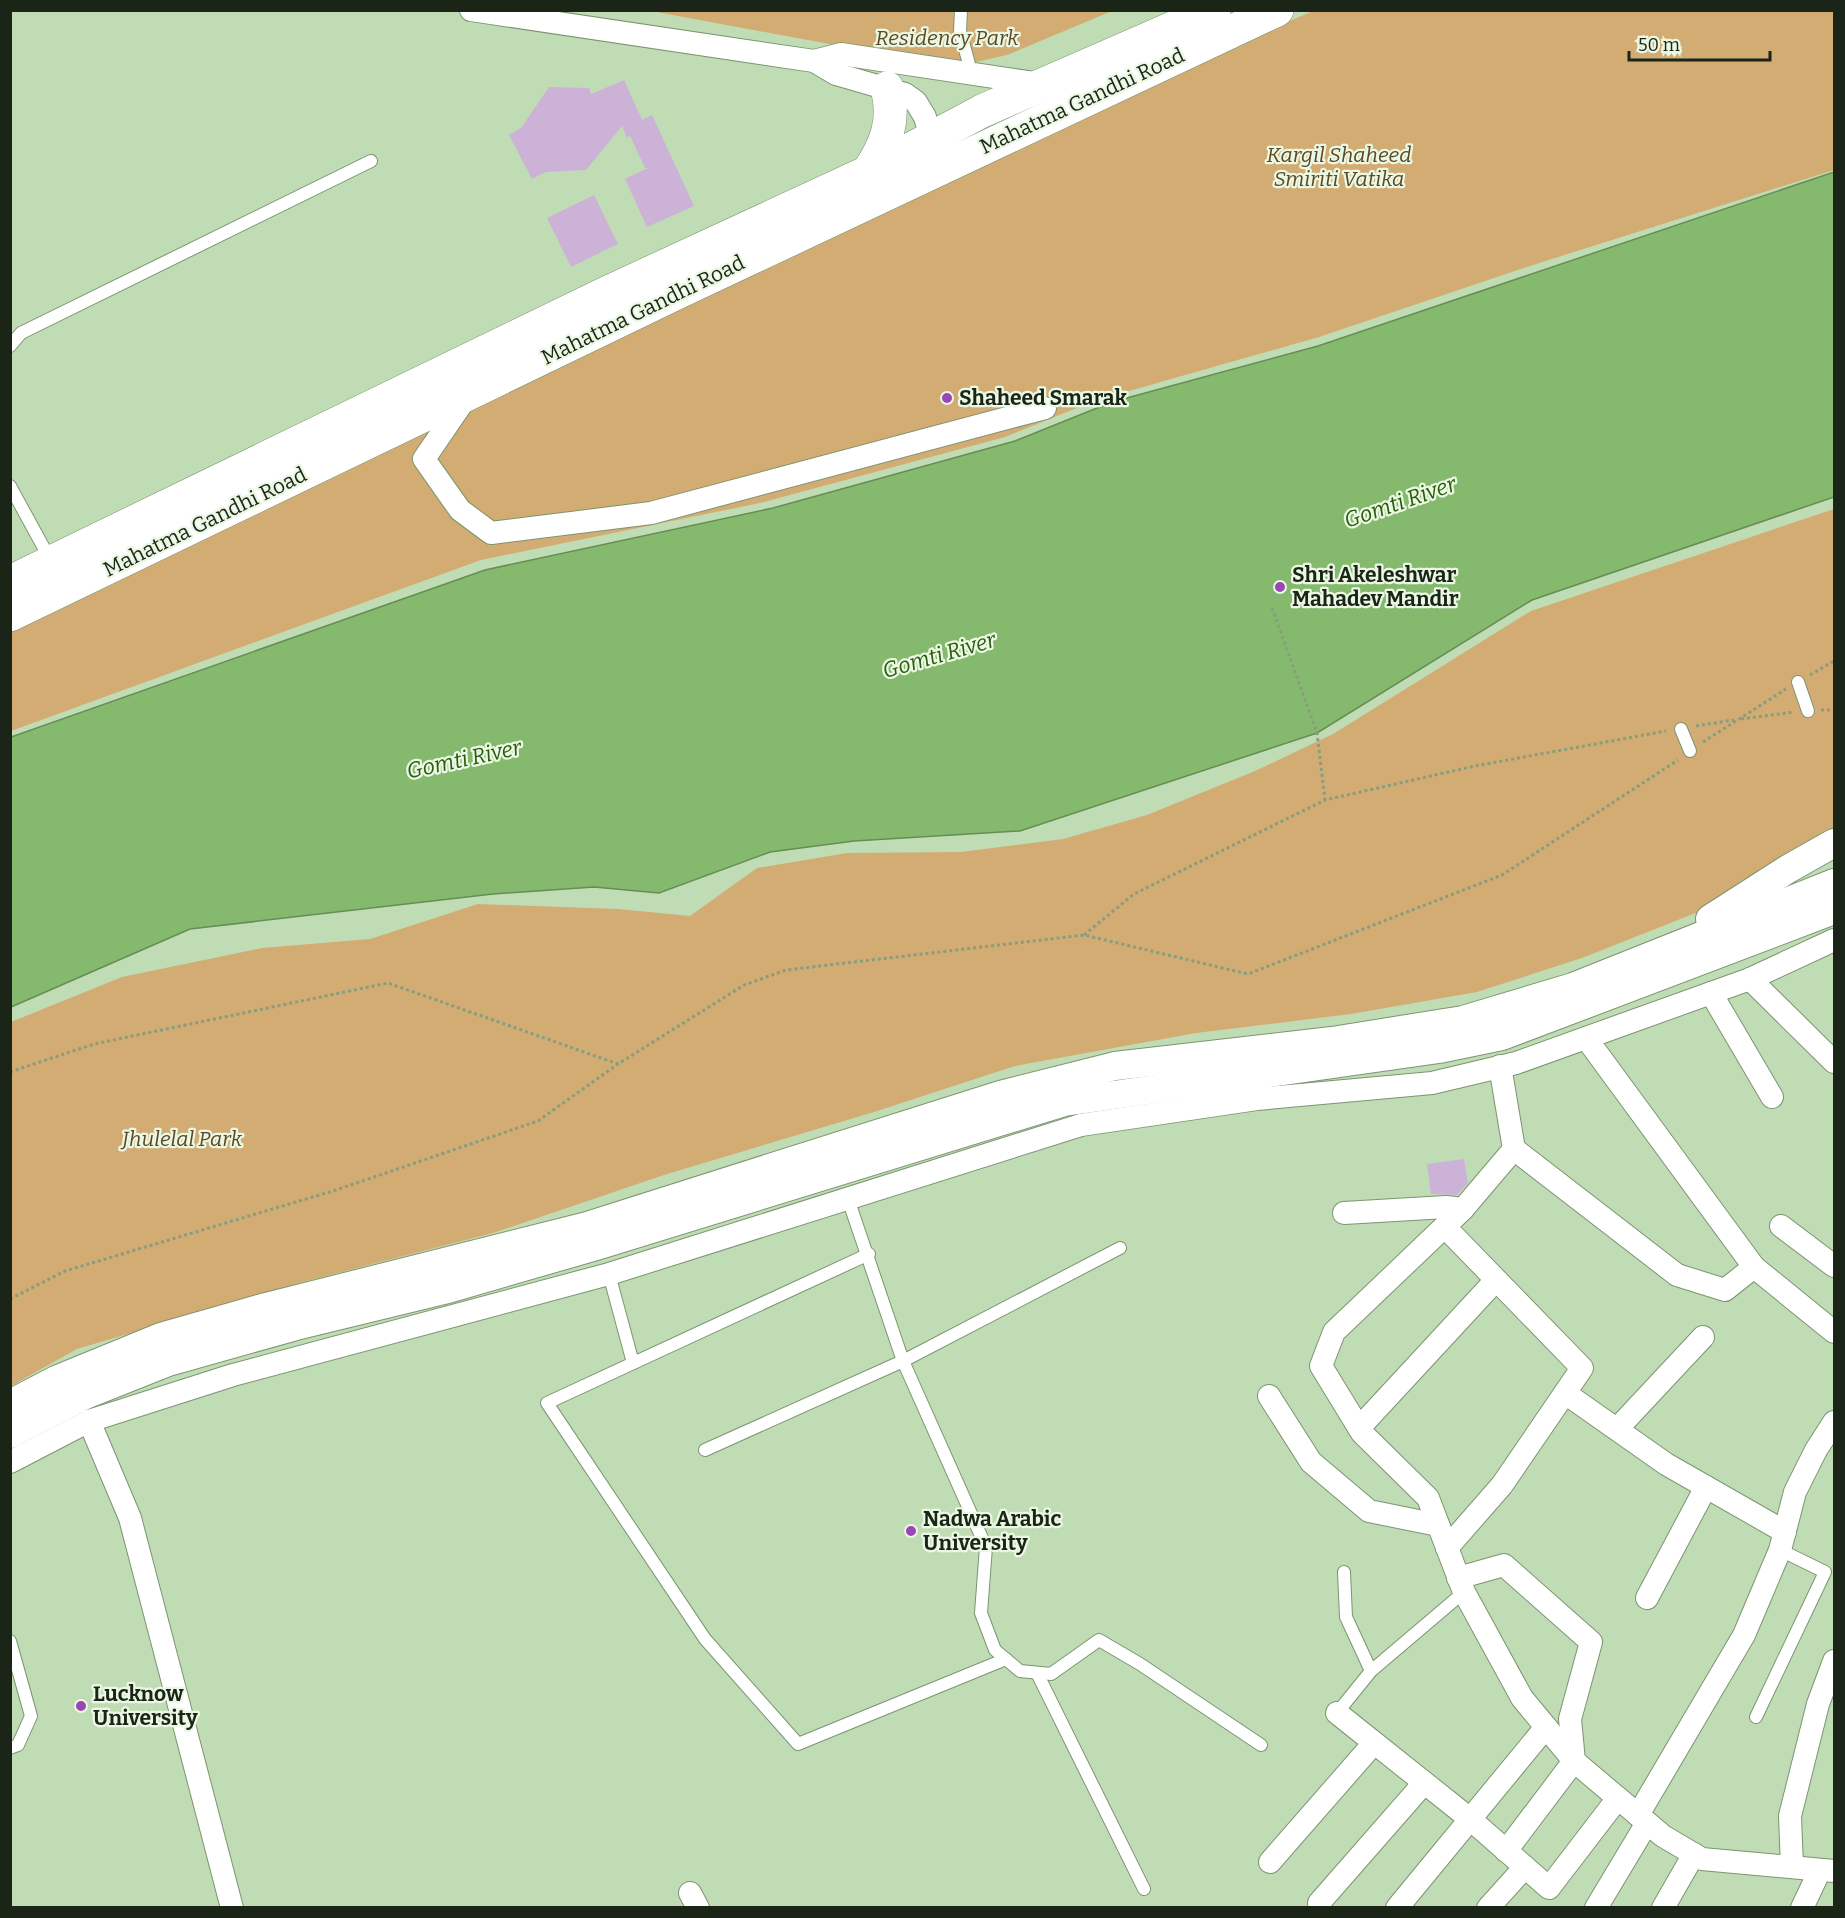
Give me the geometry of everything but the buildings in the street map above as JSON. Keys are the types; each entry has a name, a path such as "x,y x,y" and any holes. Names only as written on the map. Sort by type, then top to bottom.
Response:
{"main road":[{"name":"Mahatma Gandhi Road","path":"10,615 57,576 604,294 868,172 1041,84 1214,10"},
{"name":"Mahatma Gandhi Road","path":"10,582 57,576 468,395 681,291 1277,10"},
{"path":"868,172 887,137 891,120 887,88"}],"street":[{"path":"471,10 814,61 836,74 905,94 916,102 925,117 931,138"},
{"path":"814,61 841,54 1041,84"},
{"path":"468,395 424,459 460,510 491,533 651,513 1045,408"},
{"path":"1658,953 1788,869 1834,843"},
{"path":"10,1404 56,1380 160,1337 266,1307 587,1226 1000,1095 1115,1066 1332,1041 1463,1020 1573,987 1834,883"},
{"path":"10,1434 85,1395 168,1362 296,1326 444,1290 1064,1102 1439,1049 1502,1036 1834,910"},
{"path":"10,1462 89,1421 233,1375 609,1274 1091,1124 1257,1099 1432,1083 1500,1066 1586,1038 1750,979 1834,939"},
{"path":"1750,979 1834,1062"},
{"path":"1712,993 1772,1097"},
{"path":"1586,1038 1754,1267 1834,1332"},
{"path":"1500,1066 1514,1149 1677,1275 1725,1290 1754,1267"},
{"path":"1514,1149 1463,1209 1334,1332 1321,1366 1359,1428 1428,1498 1461,1585 1522,1698 1574,1761 1663,1836 1702,1859 1827,1870 1803,1908"},
{"path":"1344,1213 1463,1209"},
{"path":"1781,1226 1834,1266"},
{"path":"1445,1227 1582,1368 1502,1485 1447,1548"},
{"path":"1359,1428 1496,1280"},
{"path":"1617,1429 1704,1337"},
{"path":"1565,1393 1666,1464 1706,1487 1783,1541"},
{"path":"1269,1396 1311,1462 1369,1511 1438,1525"},
{"path":"89,1421 130,1518 232,1908"},
{"path":"1596,1908 1642,1819 1744,1635 1783,1541 1795,1492 1816,1450 1834,1422"},
{"path":"1647,1598 1706,1487"},
{"path":"1461,1585 1504,1565 1591,1642 1570,1719 1574,1761 1506,1851"},
{"path":"1792,1867 1790,1816 1818,1704 1834,1661"},
{"path":"1337,1713 1470,1819 1548,1888 1618,1798"},
{"path":"1397,1908 1546,1727"},
{"path":"1270,1862 1374,1743"},
{"path":"1319,1902 1424,1783"},
{"path":"1663,1908 1694,1854"},
{"path":"1488,1908 1525,1867"}],"lane":[{"path":"961,10 960,31 972,75"},
{"path":"10,346 21,333 371,161"},
{"path":"10,486 57,576"},
{"path":"1798,682 1808,711"},
{"path":"1680,729 1690,751"},
{"path":"848,1199 903,1361 986,1547 981,1613 995,1650 1020,1671 1051,1674 1099,1640 1140,1664 1261,1745"},
{"path":"705,1450 903,1361 1120,1248"},
{"path":"868,1254 547,1403 705,1639 798,1744 1006,1659"},
{"path":"609,1274 633,1363"},
{"path":"1756,1717 1826,1572 1783,1541"},
{"path":"1344,1572 1346,1617 1371,1671"},
{"path":"1337,1713 1371,1671 1461,1585"},
{"path":"10,1641 31,1716 18,1745 10,1748"},
{"path":"1037,1673 1144,1889"}],"path":[{"path":"1272,608 1317,733 1325,800"},
{"path":"10,1299 64,1271 336,1190 538,1121 618,1064 744,985 786,969 1084,935 1248,974 1502,875 1737,719 1834,661"},
{"path":"1084,935 1134,894 1325,800 1475,766 1680,729 1737,719 1834,710"},
{"path":"10,1072 94,1044 388,983 618,1064"}],"green space":[{"name":"Residency Park","path":"651,11 1112,11 1007,55 954,67"},
{"name":"Kargil Shaheed Smiriti Vatika","path":"1313,11 1834,11 1834,170 1536,264 1319,337 1094,401 1005,437 760,503 481,560 11,731 10,627 258,514 417,433 1149,82"},
{"name":"Jhulelal Park","path":"1834,509 1834,858 1582,958 1477,992 1351,1014 1196,1033 1015,1066 874,1112 664,1175 493,1233 299,1283 77,1349 11,1386 11,1022 122,977 262,948 370,939 478,904 618,909 690,916 757,868 847,853 961,852 1063,839 1147,815 1255,771 1333,734 1531,611"}],"water":[{"name":"Gomti River","path":"1834,172 1834,497 1532,600 1317,733 1020,831 854,841 770,852 659,893 594,887 493,894 190,929 11,1007 11,737 485,570 773,508 1015,441 1112,402 1318,346"}],"place":[{"name":"Shaheed Smarak","path":"947,398"},
{"name":"Shri Akeleshwar Mahadev Mandir","path":"1280,587"},
{"name":"Nadwa Arabic University","path":"911,1531"},
{"name":"Lucknow University","path":"81,1706"}]}
